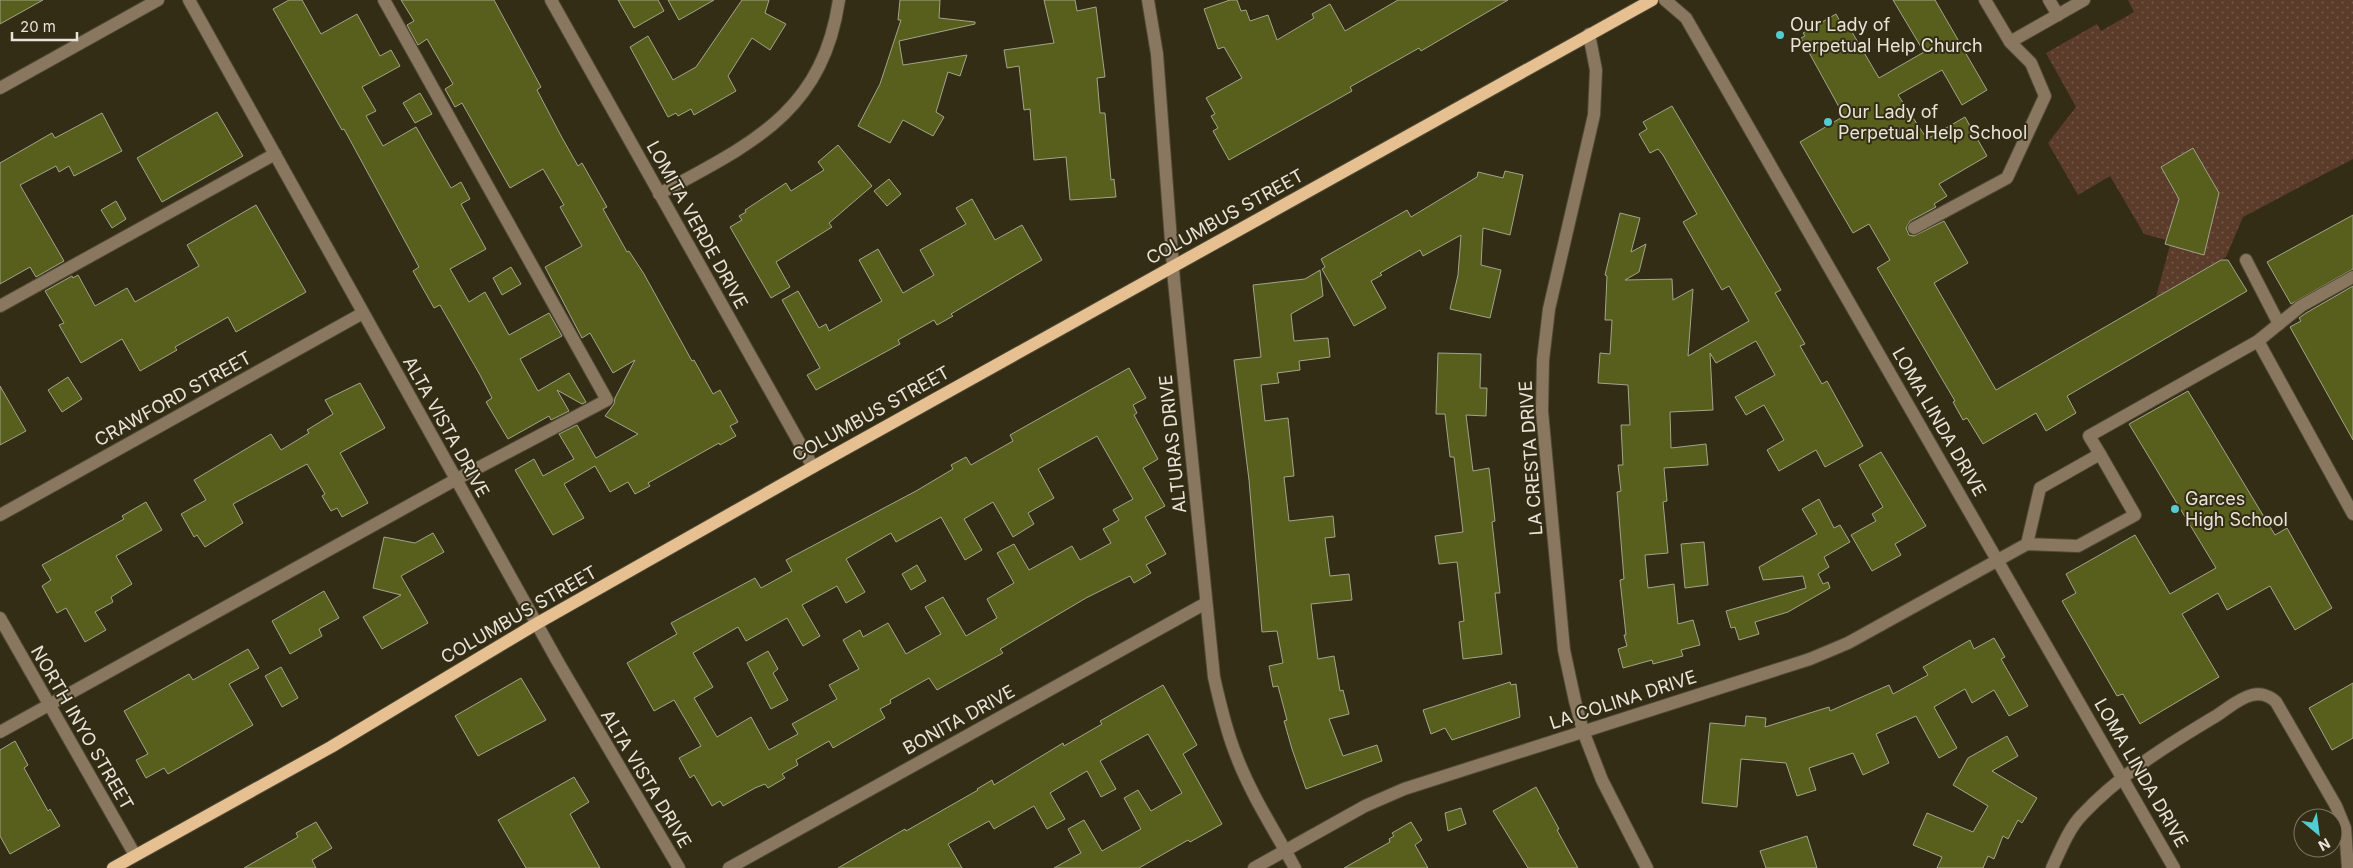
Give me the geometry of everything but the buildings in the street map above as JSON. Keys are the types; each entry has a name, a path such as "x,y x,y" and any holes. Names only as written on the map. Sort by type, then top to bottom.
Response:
{"main road":[{"name":"COLUMBUS STREET","path":"113,868 330,747 536,624 813,466 1652,0"}],"street":[{"path":"0,88 158,0"},
{"name":"ALTA VISTA DRIVE","path":"189,0 536,624 679,868"},
{"path":"0,732 455,480 606,400 384,0"},
{"name":"LOMITA VERDE DRIVE","path":"552,0 813,466"},
{"path":"659,194 739,150 767,131 790,110 808,85 824,55 835,23 839,0"},
{"name":"ALTURAS DRIVE","path":"1148,0 1157,54 1173,265 1214,677 1223,717 1236,756 1253,793 1295,868"},
{"name":"LOMA LINDA DRIVE","path":"1665,0 1686,18 1905,400 2000,560 2174,868"},
{"path":"1914,228 2007,178 2045,96 2031,63 2010,42 1985,0"},
{"path":"2049,0 2058,15"},
{"path":"2010,42 2084,0"},
{"name":"LA CRESTA DRIVE","path":"1589,34 1596,70 1594,115 1549,310 1543,360 1542,411 1564,650 1583,732 1602,780 1648,868"},
{"path":"0,306 275,154"},
{"path":"2246,260 2279,324"},
{"path":"2100,454 2040,488 2027,544 2078,546 2135,515 2100,454 2089,436 2258,341 2300,306 2353,277"},
{"name":"CRAWFORD STREET","path":"0,515 363,312"},
{"path":"2258,341 2353,514"},
{"name":"LA COLINA DRIVE","path":"1254,868 1366,806 1404,789 1818,656 1848,643 2027,544"},
{"name":"BONITA DRIVE","path":"729,868 1206,603"},
{"name":"NORTH INYO STREET","path":"0,618 135,855"},
{"path":"2052,868 2080,816 2123,778 2177,740 2237,702 2252,695 2261,695 2272,698 2276,702 2336,806 2345,828 2348,868"}],"shaded area":[{"path":"2128,0 2353,0 2353,159 2243,217 2226,257 2156,297 2170,245 2204,255 2219,193 2193,149 2161,167 2179,199 2166,240 2144,234 2110,176 2078,195 2048,143 2076,107 2046,53 2097,24 2101,31 2134,12"}],"place":[{"name":"Our Lady of Perpetual Help Church","path":"1780,35"},
{"name":"Our Lady of Perpetual Help School","path":"1828,122"},
{"name":"Garces High School","path":"2175,509"}]}
